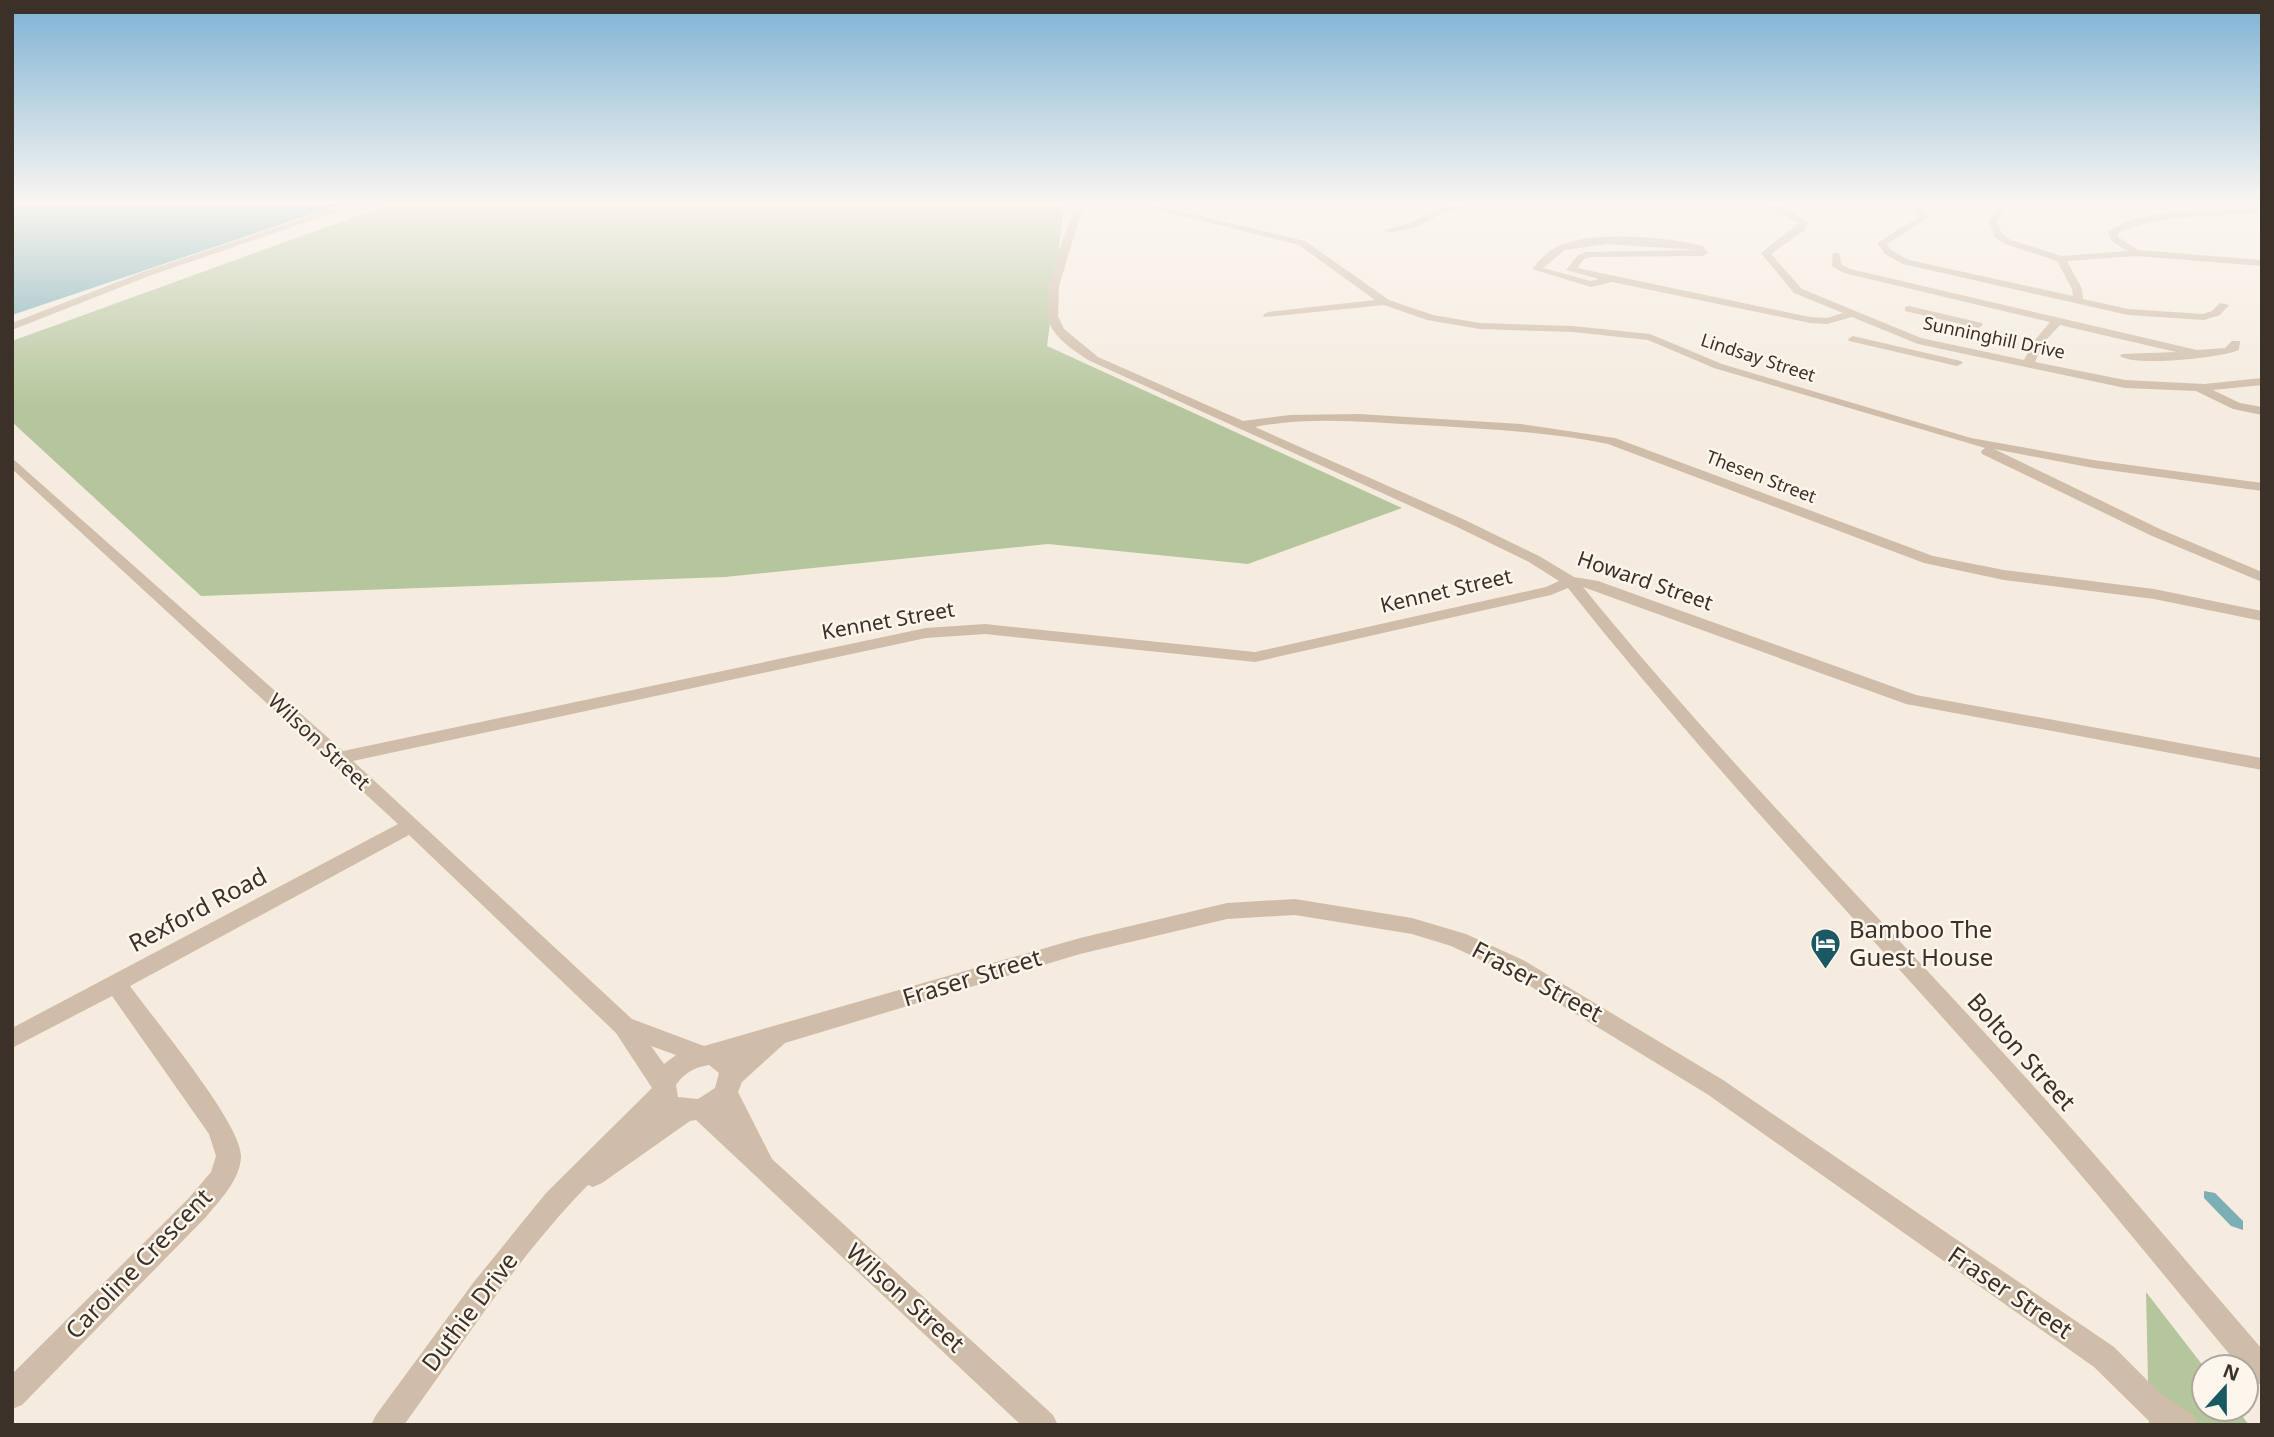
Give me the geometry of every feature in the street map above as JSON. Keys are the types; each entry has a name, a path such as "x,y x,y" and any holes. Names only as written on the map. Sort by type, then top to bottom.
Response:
{"street":[{"path":"12,327 155,271"},
{"name":"Howard Street","path":"1060,271 1055,286 1053,314 1056,327 1094,359 1471,528 1534,559 1570,581 1593,584 1912,700 2262,764"},
{"name":"Lindsay Street","path":"1341,271 1385,302 1431,318 1461,324 1573,328 1650,337 1718,366 1969,441 2093,464 2262,487"},
{"path":"1539,271 1600,284 1611,279"},
{"path":"1576,271 1814,320 1827,321 1853,314"},
{"name":"Sunninghill Drive","path":"1779,271 1798,291 1918,341 2125,384 2198,388 2262,381"},
{"path":"1851,271 2197,354"},
{"path":"1951,271 2128,312 2190,317 2216,313 2224,305"},
{"path":"2067,271 2077,289 2078,301"},
{"path":"1860,285 1873,277"},
{"path":"1909,285 1897,298 1910,311 1978,325"},
{"path":"1268,315 1385,302"},
{"path":"2028,364 2039,341 2058,320"},
{"path":"1853,339 1957,363"},
{"path":"1903,351 1918,341"},
{"path":"2126,356 2197,354 2232,349 2236,343"},
{"path":"2198,388 2237,407 2262,411"},
{"name":"Thesen Street","path":"1243,425 1273,418 1320,416 1524,428 1587,435 1611,441 1929,560 2004,575 2154,594 2262,616"},
{"path":"1969,441 2157,533 2262,578"},
{"name":"Wilson Street","path":"12,462 339,758 409,827 624,1026 664,1088"},
{"name":"Kennet Street","path":"339,758 926,633 985,629 1255,657 1551,590 1570,581"},
{"name":"Bolton Street","path":"1570,581 1627,652 1794,841 2039,1109 2262,1371"},
{"name":"Rexford Road","path":"12,1039 409,827"},
{"name":"Fraser Street","path":"706,1055 1080,946 1227,911 1295,907 1412,926 1458,940 1516,966 1715,1087 2104,1357 2157,1412 2183,1425"},
{"name":"Caroline Crescent","path":"12,1395 197,1208 222,1178 229,1156 220,1129 115,984"},
{"name":"Wilson Street","path":"624,1026 706,1055"},
{"name":"Fraser Street","path":"729,1084 782,1034"},
{"path":"706,1055 726,1062 729,1084 692,1110 669,1104 664,1088 682,1062 706,1055"},
{"name":"Wilson Street","path":"729,1084 766,1171"},
{"name":"Duthie Drive","path":"386,1425 555,1201 664,1088"},
{"name":"Wilson Street","path":"692,1110 766,1171 1043,1425"},
{"name":"Duthie Drive","path":"555,1201 692,1110"}],"green space":[{"path":"205,271 1056,271 1047,346 1402,508 1248,564 1048,544 725,577 201,596 12,422 12,341"},
{"path":"2146,1292 2193,1353 2190,1353 2190,1423 2249,1425 2149,1425"}],"water":[{"path":"12,271 143,271 12,315"},
{"path":"2204,1191 2215,1193 2243,1221 2243,1230 2231,1226 2204,1198"}],"place":[{"name":"Bamboo The Guest House","path":"1826,971"}]}
